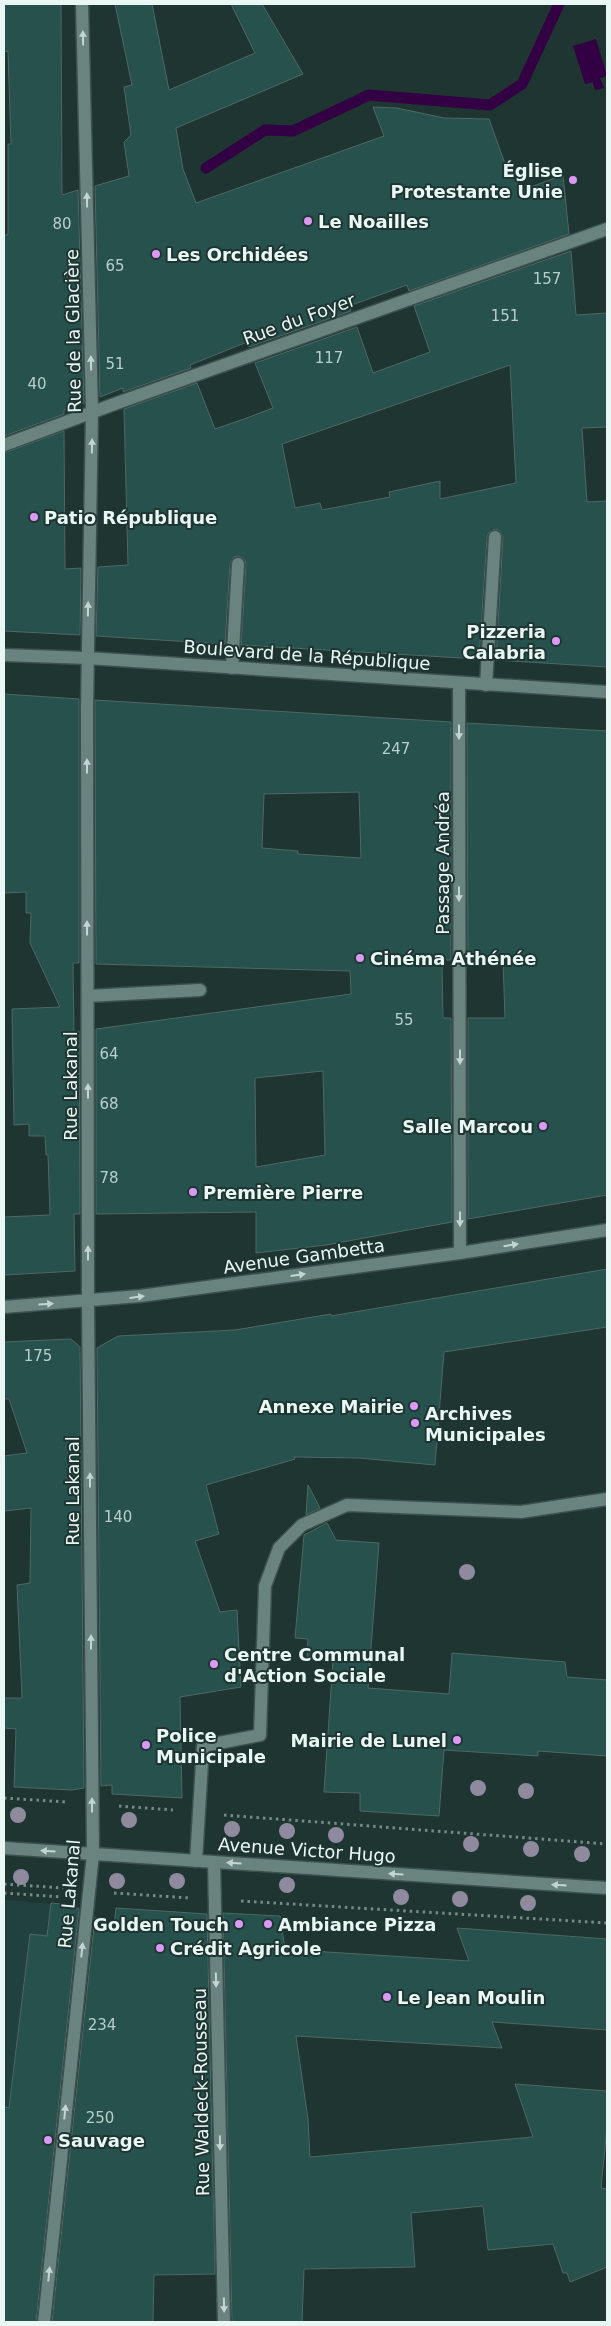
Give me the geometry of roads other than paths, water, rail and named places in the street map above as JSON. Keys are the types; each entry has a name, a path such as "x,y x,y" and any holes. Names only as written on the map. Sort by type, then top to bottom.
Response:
{"street":[{"name":"Rue de la Glacière","path":"82,4 92,411 87,658"},
{"name":"Rue du Foyer","path":"4,445 92,411 607,228"},
{"path":"486,685 495,537"},
{"path":"232,668 238,564"},
{"name":"Boulevard de la République","path":"4,656 87,658 607,692"},
{"name":"Rue Lakanal","path":"44,2322 93,1854 88,1302 87,658"},
{"name":"Passage Andréa","path":"459,683 460,1253"},
{"path":"88,996 200,990"},
{"name":"Avenue Gambetta","path":"4,1307 88,1302 460,1253 607,1230"},
{"path":"196,1861 203,1746 260,1735 265,1586 279,1548 302,1525 347,1506 521,1512 607,1499"},
{"name":"Avenue Victor Hugo","path":"4,1848 607,1888"},
{"name":"Rue Waldeck-Rousseau","path":"214,1862 224,2322"}],"waterway":[{"path":"206,168 265,130 293,131 369,95 490,105 522,84 559,4"}],"place":[{"name":"Église Protestante Unie","path":"573,180"},
{"name":"Le Noailles","path":"308,221"},
{"name":"Les Orchidées","path":"156,254"},
{"name":"Patio République","path":"34,517"},
{"name":"Pizzeria Calabria","path":"556,641"},
{"name":"Cinéma Athénée","path":"360,958"},
{"name":"Salle Marcou","path":"543,1126"},
{"name":"Première Pierre","path":"193,1192"},
{"name":"Annexe Mairie","path":"414,1406"},
{"name":"Archives Municipales","path":"415,1423"},
{"name":"Centre Communal d'Action Sociale","path":"214,1664"},
{"name":"Mairie de Lunel","path":"457,1740"},
{"name":"Police Municipale","path":"146,1745"},
{"name":"Golden Touch","path":"239,1924"},
{"name":"Ambiance Pizza","path":"268,1924"},
{"name":"Crédit Agricole","path":"160,1948"},
{"name":"Le Jean Moulin","path":"387,1997"},
{"name":"Sauvage","path":"48,2140"}]}
